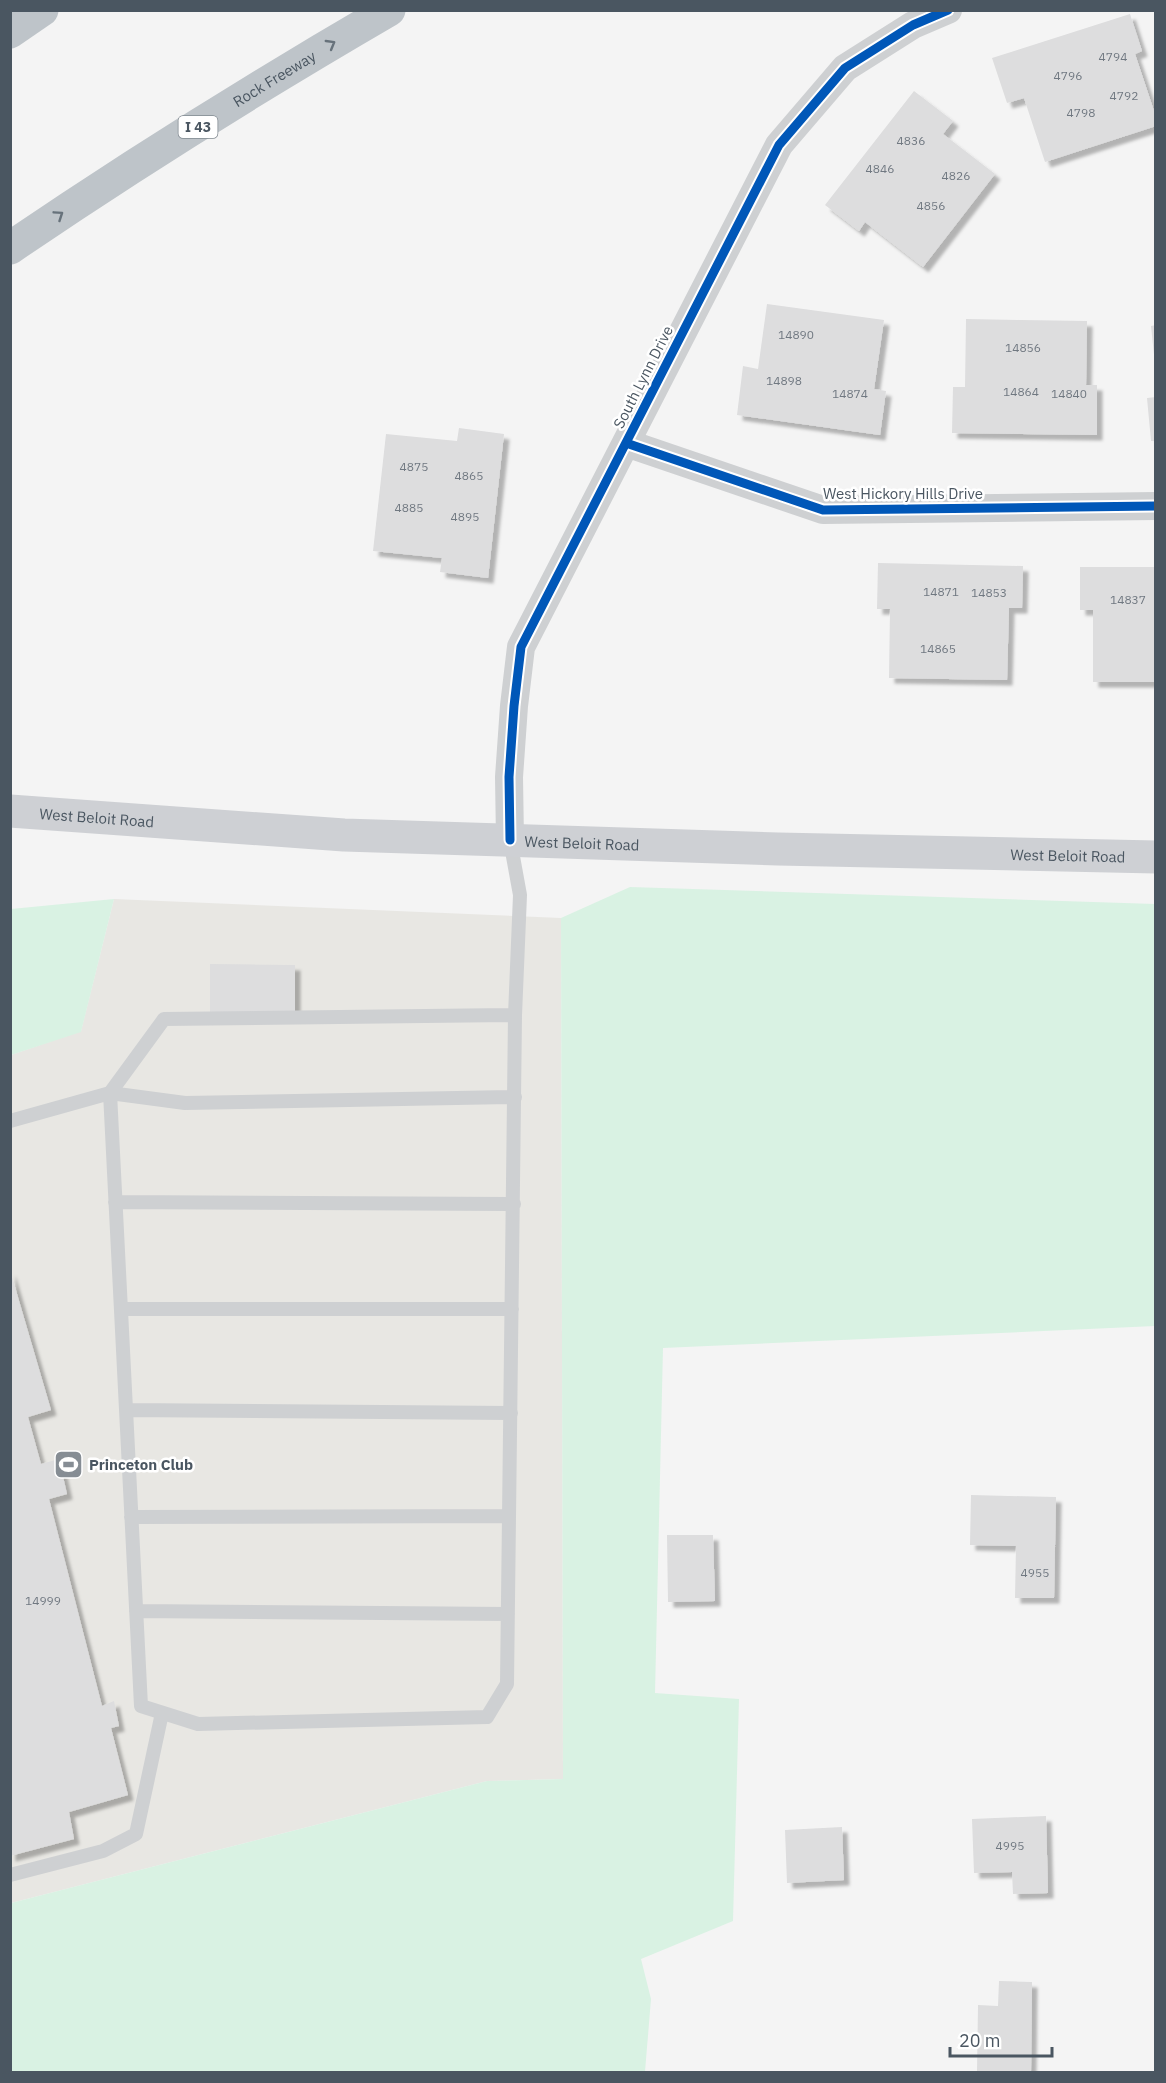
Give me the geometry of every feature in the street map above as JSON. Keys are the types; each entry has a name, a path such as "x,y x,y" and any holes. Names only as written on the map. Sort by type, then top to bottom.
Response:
{"highway":[{"path":"10,32 42,10"},
{"name":"Rock Freeway","path":"10,248 314,54 389,10"}],"main road":[{"name":"West Beloit Road","path":"10,811 344,834 778,849 1155,857"}],"street":[{"name":"South Lynn Drive","path":"510,840 509,777 521,646 780,145 845,68 913,25 948,10"},
{"name":"West Hickory Hills Drive","path":"626,443 823,510 1155,506"}],"lane":[{"path":"510,840 520,895 516,1015 507,1684 488,1717 198,1724 141,1706 110,1093 164,1019 516,1015"},
{"path":"10,1121 110,1093 185,1103 515,1096"},
{"path":"116,1202 514,1204"},
{"path":"121,1309 512,1309"},
{"path":"126,1410 511,1413"},
{"path":"131,1517 509,1516"},
{"path":"136,1611 508,1614"},
{"path":"10,1875 103,1851 136,1834 162,1713"}],"shaded area":[{"path":"114,899 561,918 563,1779 487,1781 11,1903 11,1055 81,1031"}],"green space":[{"path":"630,887 1155,904 1155,1326 663,1348 655,1693 739,1699 733,1921 641,1959 651,1999 645,2072 11,2072 11,1903 487,1781 563,1779 561,918"},
{"path":"114,899 81,1032 11,1055 11,909"}],"building":[{"path":"1130,14 1142,51 1135,54 1156,117 1156,126 1045,162 1024,98 1007,103 992,58"},
{"path":"914,91 953,121 943,134 995,174 923,267 865,222 859,231 825,205"},
{"path":"767,304 884,320 874,389 886,391 880,435 737,415 743,366 758,369"},
{"path":"966,319 1087,321 1086,385 1097,385 1097,435 952,433 953,387 965,387"},
{"path":"1156,325 1156,355 1154,355 1151,326"},
{"path":"1156,397 1156,441 1151,441 1147,398"},
{"path":"459,428 504,434 488,578 440,572 442,558 373,551 386,434 457,441"},
{"path":"878,563 1023,566 1022,608 1009,608 1007,680 889,678 890,609 877,609"},
{"path":"1080,567 1156,567 1156,682 1093,682 1093,610 1080,610"},
{"path":"210,964 295,965 295,1013 210,1013"},
{"path":"10,1270 51,1410 28,1417 41,1464 59,1459 67,1494 49,1499 102,1706 114,1701 119,1726 111,1728 128,1795 69,1812 74,1839 10,1856"},
{"path":"971,1495 1056,1497 1054,1598 1015,1598 1016,1546 970,1545"},
{"path":"667,1535 713,1535 715,1601 668,1602"},
{"path":"1046,1816 1048,1893 1013,1894 1012,1872 974,1873 972,1819"},
{"path":"842,1827 844,1880 787,1883 785,1830"},
{"path":"999,1981 1032,1982 1031,2072 977,2072 978,2005 998,2006"}],"cycle path":[{"path":"510,840 509,777 521,647 779,145 845,68 913,25 948,10"},
{"path":"626,443 823,510 1156,506"}],"place":[{"name":"Princeton Club","path":"68,1464"}]}
